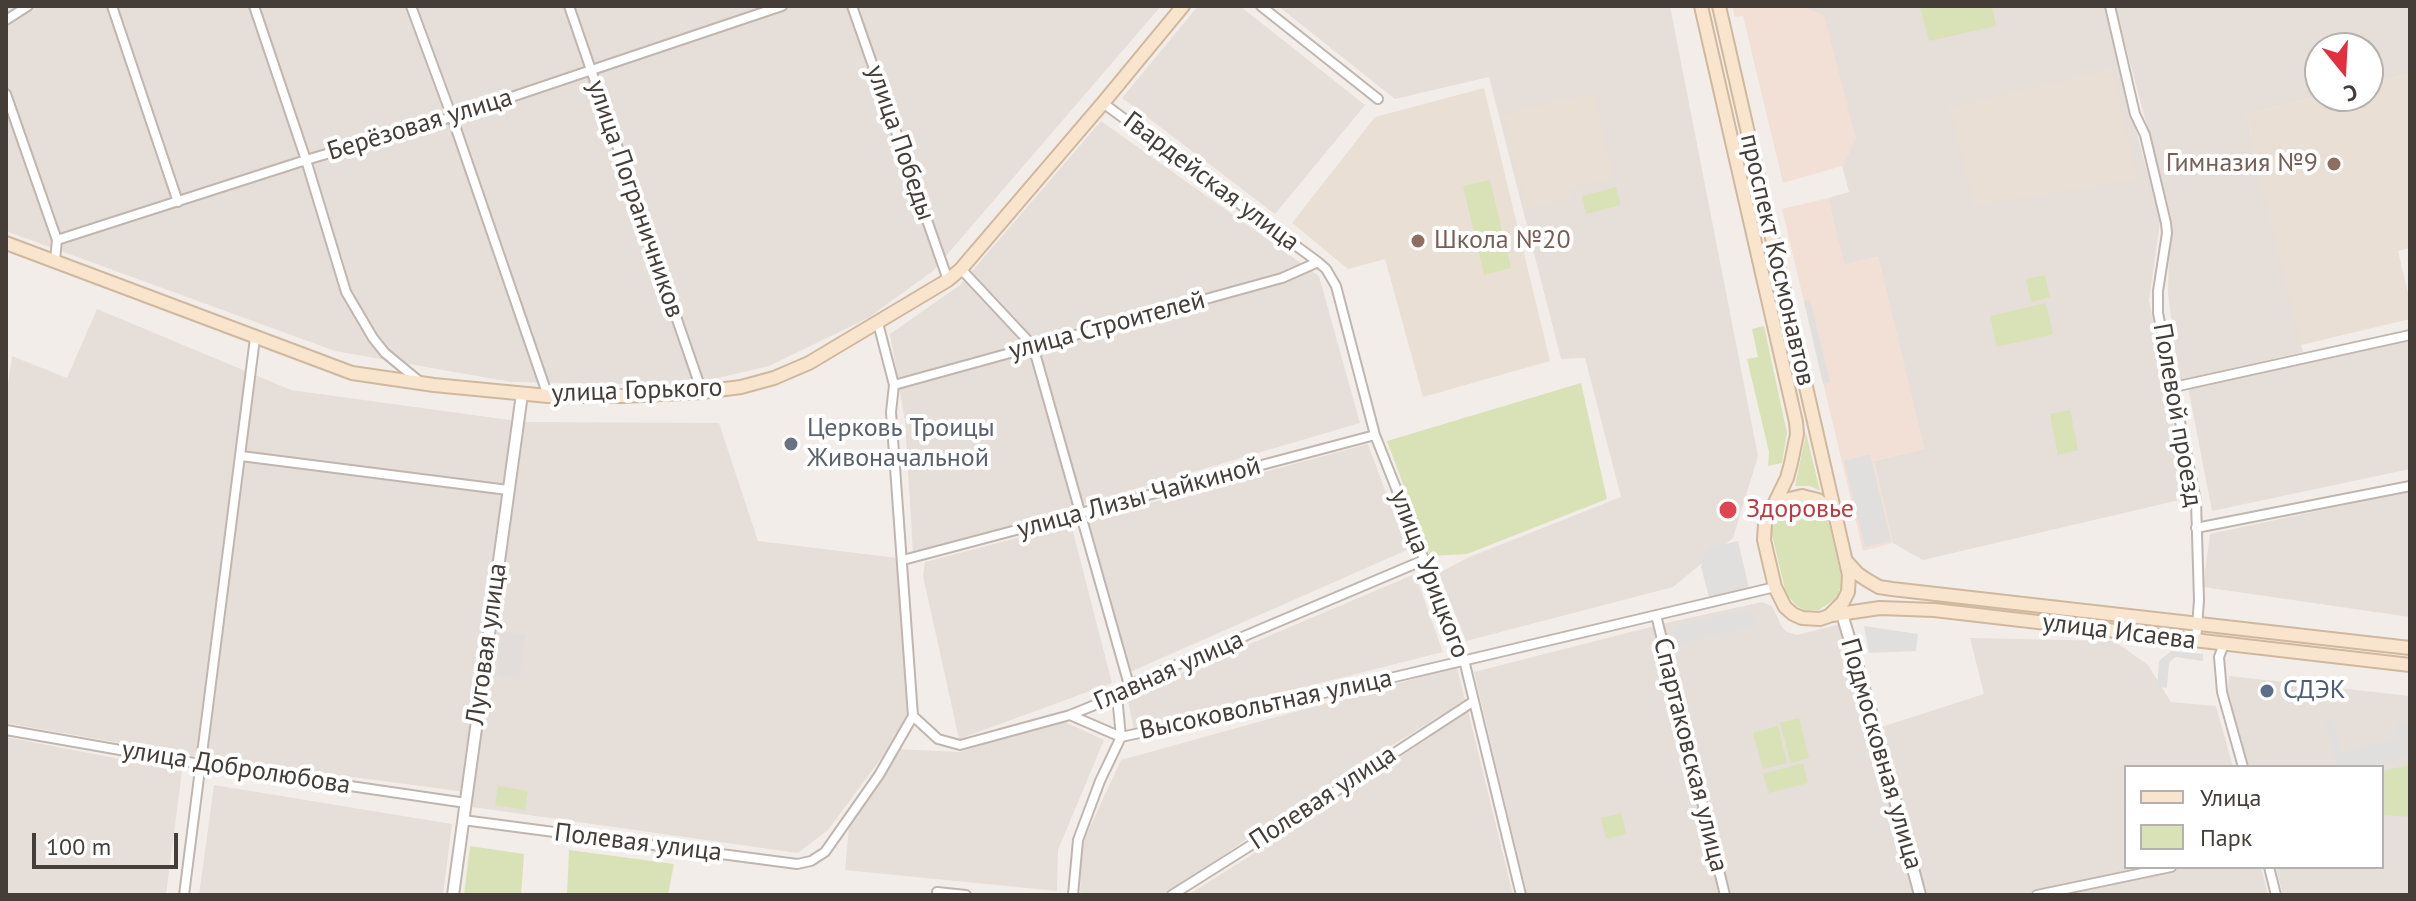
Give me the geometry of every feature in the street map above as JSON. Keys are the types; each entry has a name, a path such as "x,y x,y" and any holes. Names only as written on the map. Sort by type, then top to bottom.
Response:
{"main road":[{"name":"улица Горького","path":"6,243 352,373 423,384 548,396 622,396 741,387 774,378 809,363 948,280 961,269 1183,6"},
{"name":"проспект Космонавтов","path":"1701,6 1796,422 1797,434 1787,478 1763,531 1775,587 1785,607 1793,614 1811,620 1836,615 1848,592 1849,575 1719,6"},
{"path":"1773,508 1785,500 1802,496 1818,500 1835,514"},
{"name":"улица Исаева","path":"1846,559 1852,568 1879,587 2410,648"},
{"name":"улица Исаева","path":"1836,615 1880,608 1915,609 2410,665"}],"street":[{"path":"6,20 28,6"},
{"path":"112,6 178,202"},
{"path":"254,6 346,292 385,353 423,384"},
{"path":"411,6 548,396"},
{"name":"улица Пограничников","path":"569,6 702,392"},
{"name":"Берёзовая улица","path":"57,240 452,117 782,6"},
{"name":"улица Победы","path":"852,6 948,280"},
{"path":"1261,6 1378,99"},
{"name":"Полевой проезд","path":"2110,6 2135,114 2148,144 2166,223 2158,313 2196,501 2199,600 2196,641"},
{"path":"6,94 57,240 55,260"},
{"name":"Гвардейская улица","path":"1103,103 1318,262"},
{"name":"улица Строителей","path":"894,385 1282,278 1318,262"},
{"name":"улица Урицкого","path":"1318,262 1336,286 1375,435 1464,660 1521,895"},
{"path":"961,269 1033,346 1129,685"},
{"path":"878,323 894,385 891,412 913,716"},
{"path":"2174,387 2410,335"},
{"path":"184,895 255,338"},
{"name":"Луговая улица","path":"453,895 522,394"},
{"name":"улица Лизы Чайкиной","path":"903,560 1375,435"},
{"path":"241,456 508,490"},
{"path":"2196,528 2410,486"},
{"name":"Главная улица","path":"913,716 938,739 960,745 1070,715 1117,696 1129,685 1424,560"},
{"path":"1464,660 1775,587"},
{"name":"Спартаковская улица","path":"1656,615 1725,895"},
{"name":"Подмосковная улица","path":"1836,615 1877,732 1920,895"},
{"path":"2224,644 2219,657 2222,692 2242,765"},
{"name":"Высоковольтная улица","path":"1070,715 1121,737 1464,660"},
{"path":"1073,895 1078,840 1100,781 1121,737 1117,696"},
{"name":"Полевая улица","path":"1172,895 1474,701"},
{"name":"Полевая улица","path":"463,820 797,864 811,861 825,852 879,775 913,716"},
{"name":"улица Добролюбова","path":"6,730 200,764 466,803"},
{"path":"2037,895 2161,869"},
{"path":"2270,869 2276,895"},
{"path":"937,892 966,895"}],"shaded area":[{"path":"6,6 1161,6 933,271 868,318 769,366 688,385 511,382 335,351 6,231"},
{"path":"1198,6 1240,6 1365,105 1275,214 1122,98"},
{"path":"1278,6 1670,6 1758,456 1733,538 1673,587 1466,641 1439,573 1467,558 1621,497 1585,358 1561,359 1489,77 1395,99"},
{"path":"1732,6 1800,6 1824,15 1856,139 1842,166 1783,183 1743,16 1735,17"},
{"path":"1800,6 2104,6 2160,222 2149,300 2188,498 1923,560 1893,543 1874,461 1924,449 1878,257 1844,265 1828,198 1849,192 1842,166 1856,138"},
{"path":"2115,6 2410,6 2410,74 2384,80 2384,32 2304,32 2304,100 2246,114 2303,352 2179,380 2168,293 2172,220"},
{"path":"2112,69 2138,179 1974,205 1949,108"},
{"name":"Гимназия №9","path":"2410,74 2410,248 2398,251 2410,301 2410,319 2301,345 2246,114 2304,100 2304,112 2384,112 2384,80"},
{"name":"Школа №20","path":"1484,88 1550,361 1423,397 1385,259 1348,269 1292,223 1375,117"},
{"path":"1594,93 1614,177 1569,188 1571,198 1526,209 1503,115"},
{"path":"1101,121 1319,276 1360,423 913,554 905,421 890,334 960,285"},
{"path":"1828,198 1844,264 1878,256 1924,449 1874,461 1893,543 1863,551 1782,209"},
{"path":"1810,300 1830,382 1823,384 1804,301"},
{"path":"97,309 291,390 524,422 719,423 758,541 897,558 908,722 828,830 798,853 472,807 473,793 194,756 6,723 6,398 12,356 67,378"},
{"path":"2410,340 2410,469 2212,511 2188,387"},
{"path":"1368,444 1407,550 1130,672 1087,520"},
{"path":"1870,454 1891,541 1865,547 1844,461"},
{"path":"2410,491 2410,617 2203,587 2210,534"},
{"path":"1071,524 1112,683 959,739 923,576 925,562"},
{"path":"1738,541 1749,588 1709,597 1701,567 1707,548"},
{"path":"1415,574 1443,652 1134,730 1127,696"},
{"path":"1762,602 1772,606 1787,632 1797,635 1840,624 1869,731 1984,694 1970,638 2114,641 2148,665 2171,702 2216,706 2232,765 2124,765 2124,869 2262,869 2268,895 1527,895 1474,672"},
{"path":"1751,609 1755,626 1678,644 1674,627"},
{"path":"1864,626 1918,634 1916,651 1869,653"},
{"path":"502,632 525,634 520,678 497,676"},
{"path":"2171,651 2203,654 2203,661 2175,657 2169,663 2167,688 2157,687 2159,661"},
{"path":"1457,667 1465,700 1311,796 1164,895 1080,895 1082,844 1121,760"},
{"path":"2229,676 2410,696 2410,895 2283,895 2276,869 2384,869 2384,765 2248,765 2228,693"},
{"path":"1468,711 1513,895 1188,895 1326,808"},
{"path":"2333,718 2342,752 2398,738 2395,726 2410,720 2410,752 2404,758 2376,765 2336,765 2325,720"},
{"path":"1061,720 1104,740 1058,850 1057,891 845,870 849,827 898,749 960,752"},
{"path":"6,737 182,771 166,895 6,895"},
{"path":"214,785 452,824 443,895 199,895"}],"green space":[{"path":"1992,6 1996,26 1929,41 1920,7"},
{"path":"1490,180 1511,268 1484,275 1463,186"},
{"path":"1616,187 1621,205 1586,214 1582,196"},
{"path":"2045,275 2050,297 2031,302 2026,279"},
{"path":"2046,303 2053,334 1997,347 1990,316"},
{"path":"1764,326 1787,433 1782,463 1768,466 1769,452 1747,359 1758,357 1752,329"},
{"path":"1581,383 1607,499 1467,554 1430,556 1387,441"},
{"path":"2070,410 2078,450 2058,455 2050,414"},
{"path":"1806,433 1820,491 1810,486 1795,486"},
{"path":"1796,504 1812,506 1829,523 1842,580 1838,597 1819,610 1804,610 1786,594 1772,535 1772,526 1780,512"},
{"path":"1799,718 1809,758 1791,763 1780,723"},
{"path":"1778,726 1787,763 1763,769 1753,733"},
{"path":"1803,763 1808,783 1769,793 1763,774"},
{"path":"2410,765 2410,817 2384,815 2384,771"},
{"path":"498,786 528,791 525,810 495,805"},
{"path":"1622,813 1626,834 1606,839 1601,818"},
{"path":"470,846 524,854 521,895 464,895"},
{"path":"569,850 674,864 668,895 567,895"}],"place":[{"name":"Гимназия №9","path":"2334,164"},
{"name":"Школа №20","path":"1418,241"},
{"name":"Церковь Троицы Живоначальной","path":"791,444"},
{"name":"Здоровье","path":"1728,510"},
{"name":"СДЭК","path":"2267,691"}]}
